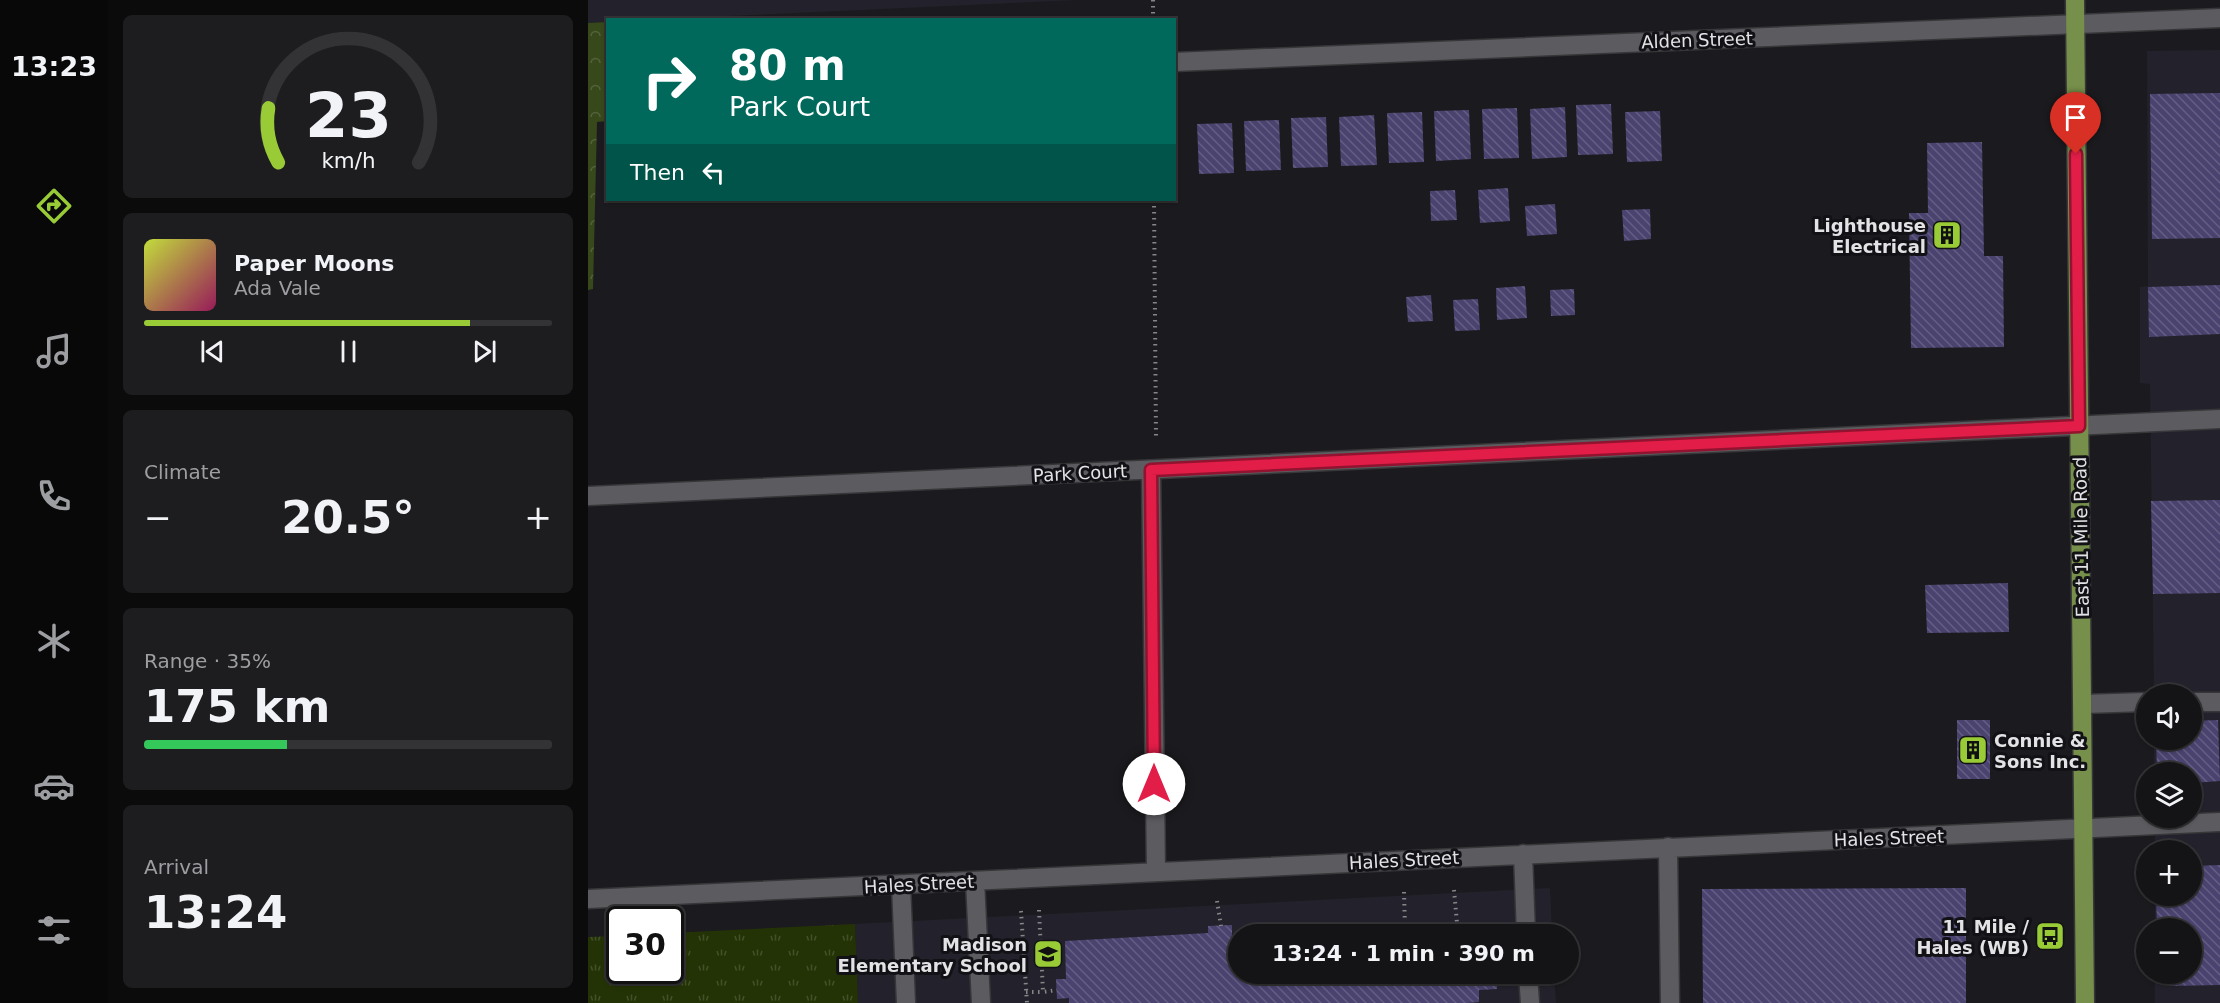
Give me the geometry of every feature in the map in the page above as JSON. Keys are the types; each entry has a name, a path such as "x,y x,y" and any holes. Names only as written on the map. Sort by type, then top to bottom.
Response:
{"main road":[{"name":"East 11 Mile Road","path":"2075,0 2085,1003"}],"street":[{"name":"Alden Street","path":"1176,62 2220,18"},
{"name":"Park Court","path":"588,496 2220,419"},
{"path":"1151,470 1156,871"},
{"path":"2083,704 2136,702"},
{"path":"2202,702 2220,702"},
{"name":"Hales Street","path":"588,899 2220,822"},
{"path":"1668,847 1670,1003"},
{"path":"1523,854 1526,924"},
{"path":"975,881 981,1003"},
{"path":"900,885 906,1003"},
{"path":"1529,984 1530,1003"}],"path":[{"path":"1153,0 1153,18"},
{"path":"1154,201 1156,437"},
{"path":"1454,890 1457,924"},
{"path":"1404,892 1405,924"},
{"path":"1217,901 1221,926"},
{"path":"1039,910 1043,992"},
{"path":"1021,911 1027,1003"},
{"path":"1026,992 1057,990"}],"shaded area":[{"path":"588,0 1077,0 686,18 606,18 606,22 588,23"},
{"path":"2220,50 2220,1003 2155,1003 2155,984 2202,984 2202,918 2155,918 2155,906 2202,906 2202,840 2155,840 2155,828 2202,828 2202,762 2154,762 2154,750 2202,750 2202,684 2154,684 2150,384 2140,383 2140,287 2148,286 2147,51"},
{"name":"Madison Elementary School","path":"1550,888 1552,924 1228,924 1228,984 1555,984 1556,1003 858,1003 855,924"}],"green space":[{"path":"606,22 606,121 597,122 593,289 588,290 588,23"},
{"path":"855,924 858,1003 588,1003 588,937 606,936 606,984 684,984 684,932"}],"building":[{"path":"2220,93 2220,238 2152,239 2150,94"},
{"path":"1611,104 1613,154 1578,155 1576,105"},
{"path":"1565,107 1567,157 1532,159 1530,109"},
{"path":"1517,108 1519,158 1484,159 1482,109"},
{"path":"1469,110 1471,159 1436,161 1434,111"},
{"path":"1660,111 1662,161 1627,162 1625,112"},
{"path":"1422,112 1424,162 1389,163 1387,113"},
{"path":"1374,115 1377,165 1341,166 1339,117"},
{"path":"1326,117 1328,167 1293,168 1291,118"},
{"path":"1279,120 1281,170 1246,171 1244,121"},
{"path":"1232,123 1234,173 1199,174 1197,124"},
{"name":"Lighthouse Electrical","path":"1982,142 1984,256 2003,256 2004,347 1911,348 1909,213 1928,213 1927,143"},
{"path":"1508,188 1510,221 1480,223 1478,190"},
{"path":"1455,190 1457,220 1431,221 1430,191"},
{"path":"1555,204 1557,234 1527,236 1525,206"},
{"path":"1650,209 1651,239 1624,241 1622,210"},
{"path":"2220,285 2220,334 2149,337 2148,287"},
{"path":"1525,286 1527,318 1497,320 1496,288"},
{"path":"1574,289 1575,315 1551,316 1550,290"},
{"path":"1431,295 1433,321 1408,322 1406,297"},
{"path":"1478,299 1480,330 1455,331 1453,300"},
{"path":"2220,500 2220,593 2153,594 2151,501"},
{"path":"2008,583 2009,632 1927,633 1925,585"},
{"name":"Connie & Sons Inc.","path":"1957,720 1990,720 1990,779 1957,779"},
{"path":"2218,720 2220,781 2202,782 2202,762 2157,762 2156,750 2202,750 2202,721"},
{"path":"2220,865 2220,985 2169,986 2169,984 2202,984 2202,918 2157,918 2156,906 2202,906 2202,866"},
{"path":"1966,888 1966,1003 1703,1003 1702,889"},
{"path":"1228,925 1228,984 1497,984 1497,989 1479,990 1479,1002 1467,1003 1069,1003 1069,998 1057,999 1056,979 1066,979 1065,941 1208,933 1208,926"}],"place":[{"name":"Lighthouse Electrical","path":"1947,235"},
{"name":"Connie & Sons Inc.","path":"1973,750"},
{"name":"11 Mile / Hales (WB)","path":"2050,936"},
{"name":"Madison Elementary School","path":"1048,954"}],"route":[{"path":"1154,784 1151,470 2079,426 2076,154"}]}
